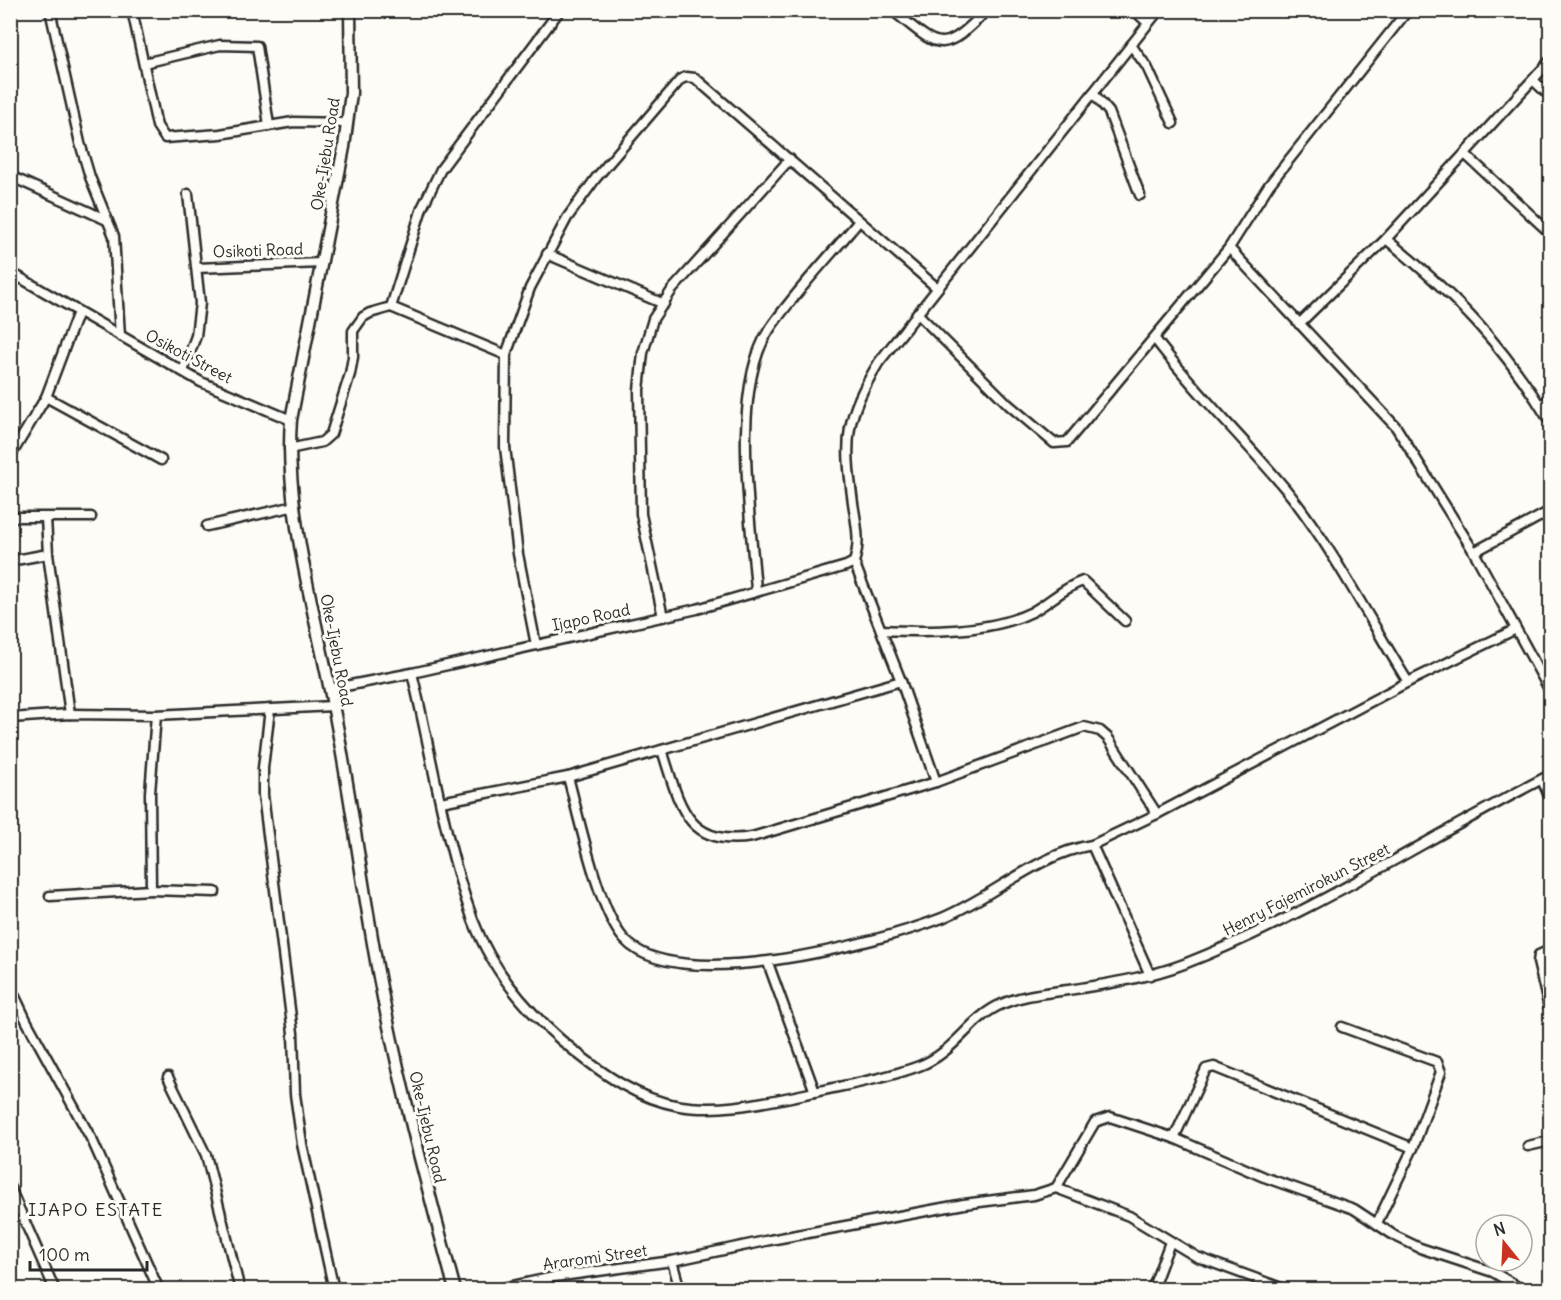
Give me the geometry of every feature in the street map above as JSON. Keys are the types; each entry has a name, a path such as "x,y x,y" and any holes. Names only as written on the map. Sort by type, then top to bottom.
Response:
{"main road":[{"name":"Oke-Ijebu Road","path":"350,10 351,93 347,123 291,420 289,448 295,506 330,689 379,978 421,1166 455,1290"}],"street":[{"path":"50,10 80,143 116,250 120,336"},
{"path":"132,10 157,126 165,138 220,134 269,124 293,122 347,123"},
{"path":"391,307 422,208 441,169 560,10"},
{"path":"892,10 929,40 940,43 961,36 987,10"},
{"path":"1134,10 1148,23"},
{"path":"936,782 882,630 854,562 859,544 848,456 851,416 879,362 936,287 1159,10"},
{"path":"917,313 1010,405 1054,443 1059,444 1074,436 1155,339 1173,312 1229,248 1269,184 1408,10"},
{"path":"144,63 220,45 257,46 269,124"},
{"path":"1131,45 1147,67 1173,123"},
{"path":"1299,324 1386,238 1551,61"},
{"path":"536,645 518,554 505,447 506,355 530,288 567,218 596,178 686,76 695,78 936,287"},
{"path":"1533,80 1551,96"},
{"path":"1093,93 1109,112 1140,195"},
{"path":"1465,154 1551,233"},
{"path":"663,617 641,514 639,390 643,353 653,320 672,290 790,159"},
{"path":"10,176 107,220"},
{"path":"183,371 196,336 199,320 197,268 188,194"},
{"path":"756,590 746,448 751,382 758,352 769,330 859,221"},
{"path":"1386,238 1459,301 1510,363 1551,422"},
{"path":"1229,248 1396,428 1474,552 1551,691"},
{"path":"547,254 664,304"},
{"name":"Osikoti Road","path":"197,268 321,263"},
{"path":"10,288 14,274"},
{"name":"Osikoti Street","path":"14,274 208,385 291,420"},
{"path":"289,448 322,442 331,434 352,365 353,331 363,317 391,307 506,355"},
{"path":"10,457 46,397 78,312"},
{"path":"1155,339 1184,377 1291,497 1314,529 1408,682"},
{"path":"46,397 161,460"},
{"path":"1540,405 1551,399"},
{"path":"207,526 295,506"},
{"path":"1474,552 1551,511"},
{"path":"10,517 91,517"},
{"path":"46,518 48,554 70,714"},
{"path":"10,561 48,554"},
{"name":"Ijapo Road","path":"330,689 663,617 854,562"},
{"path":"882,630 942,631 1012,619 1031,612 1083,581 1125,621"},
{"path":"568,777 601,894 623,938 639,953 684,963 768,963 899,933 943,917 977,901 1062,852 1092,845 1157,814 1516,628"},
{"name":"Henry Fajemirokun Street","path":"412,673 458,870 474,922 487,951 521,1002 584,1059 642,1096 685,1108 712,1110 740,1108 923,1065 941,1055 991,1010 1004,1002 1150,975 1247,939 1551,775"},
{"path":"441,802 568,777 901,681"},
{"path":"10,718 70,714 156,715 333,706"},
{"path":"270,709 263,768 263,795 293,1033 295,1094 302,1144 334,1290"},
{"path":"151,890 150,794 156,715"},
{"path":"662,750 676,795 688,817 699,830 711,837 733,840 752,837 936,782 1084,727 1092,727 1108,738 1157,814"},
{"path":"1542,780 1551,798"},
{"path":"1092,845 1150,975"},
{"path":"50,896 151,890 215,892"},
{"path":"1551,950 1539,955 1538,962 1551,1012"},
{"path":"768,963 815,1092"},
{"path":"10,986 27,1022 93,1142 159,1290"},
{"path":"1342,1027 1437,1062 1440,1066 1441,1072 1413,1148 1377,1223"},
{"path":"1174,1138 1206,1069 1214,1068 1413,1148"},
{"path":"168,1077 206,1155 240,1290"},
{"path":"1056,1188 1095,1122 1110,1117 1174,1138 1264,1177 1354,1209 1420,1248 1493,1272 1523,1290"},
{"path":"1528,1146 1551,1141"},
{"path":"10,1188 55,1290"},
{"path":"672,1262 770,1240 964,1204 1034,1195 1056,1188 1129,1216 1197,1257 1287,1290"},
{"path":"1152,1290 1170,1242"},
{"name":"Araromi Street","path":"493,1290 554,1277 672,1262 680,1290"}],"district":[{"name":"IJAPO ESTATE","path":"96,1209"}]}
